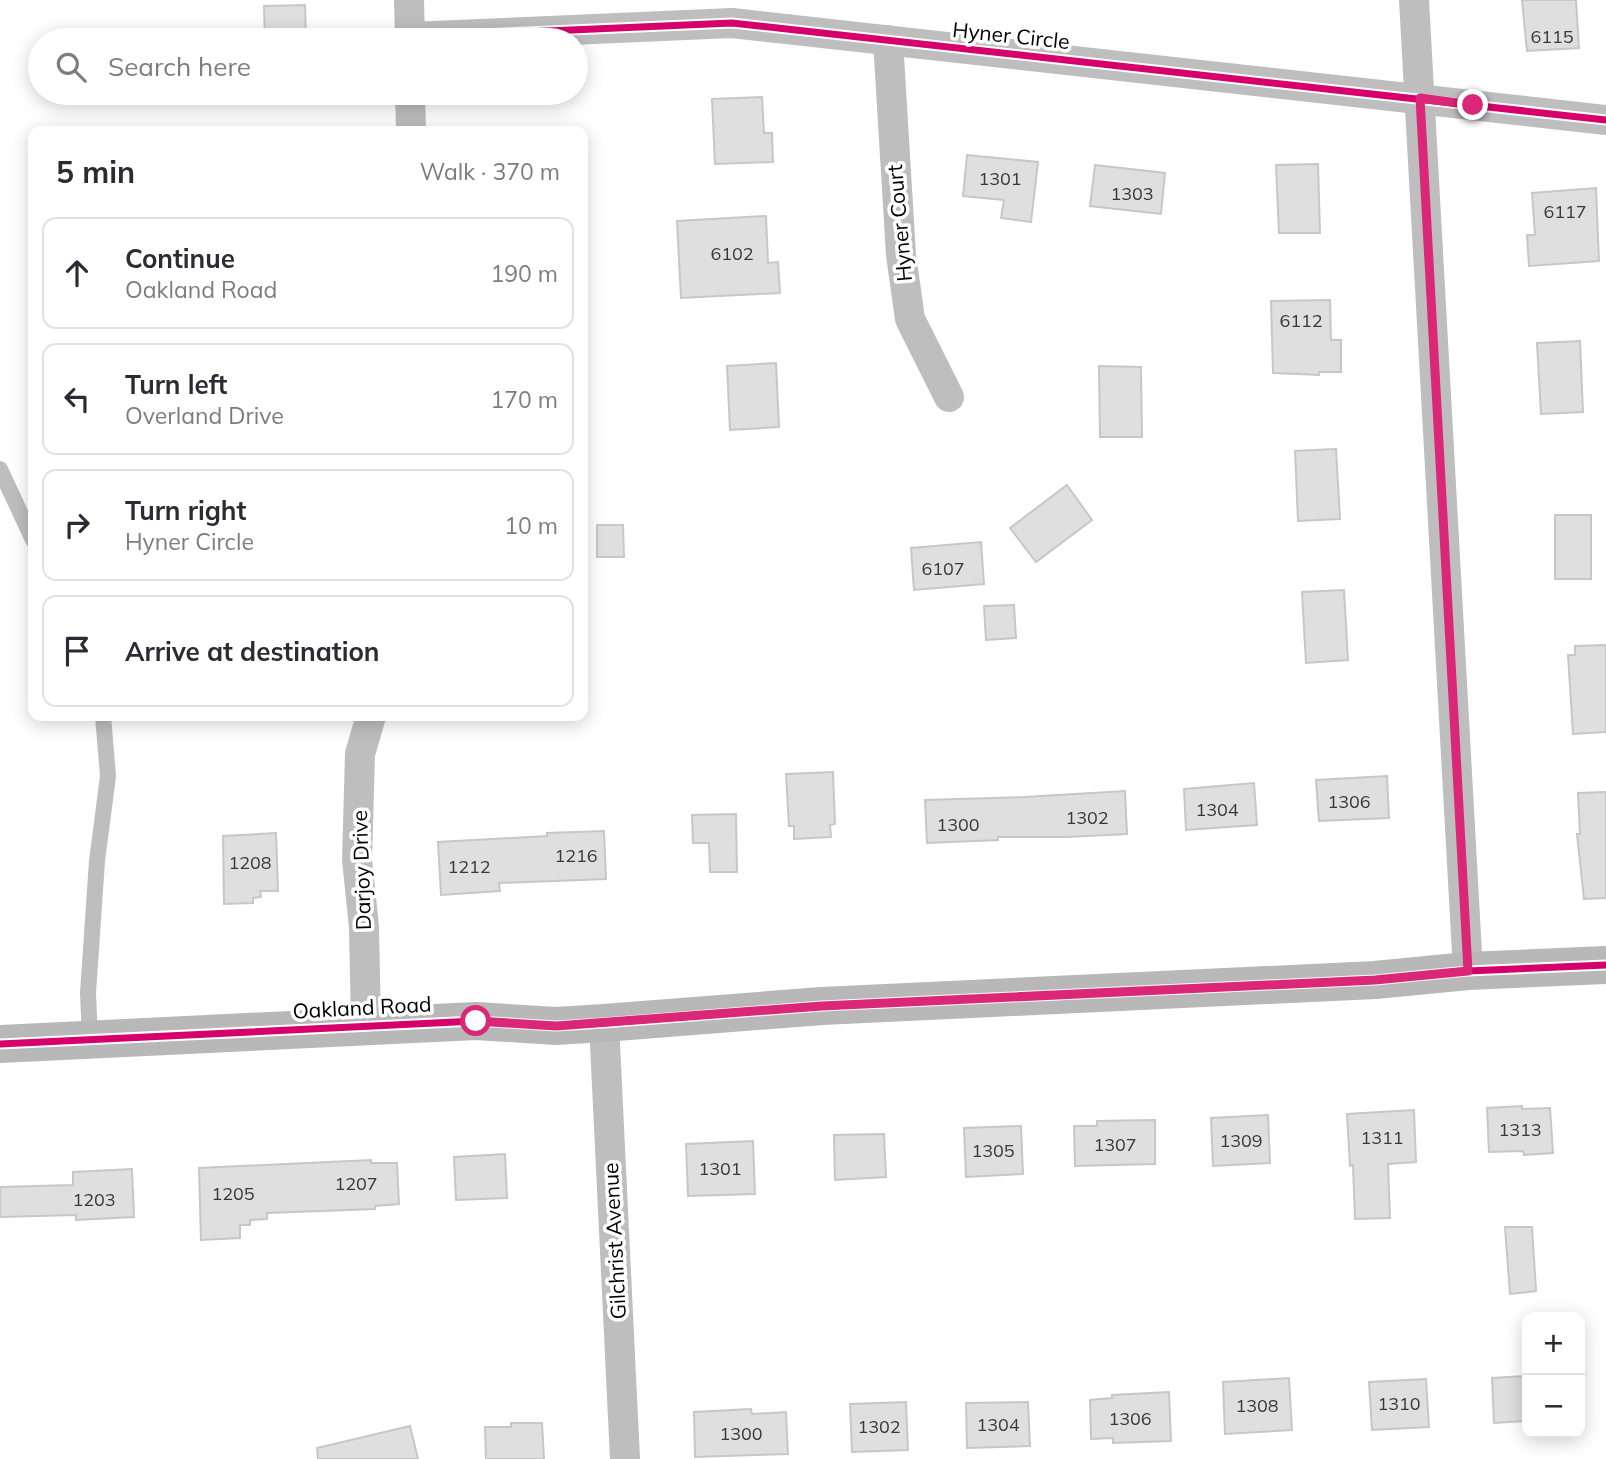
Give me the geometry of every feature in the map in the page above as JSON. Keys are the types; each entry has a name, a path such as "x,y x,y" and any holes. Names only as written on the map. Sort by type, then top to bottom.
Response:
{"street":[{"path":"409,0 410,28"},
{"path":"1414,0 1468,971"},
{"name":"Hyner Circle","path":"588,30 732,23 1606,120"},
{"name":"Hyner Court","path":"888,40 901,255 910,319 949,397"},
{"path":"410,105 411,126"},
{"name":"Darjoy Drive","path":"366,1025 364,927 357,860 360,754 370,721"},
{"name":"Oakland Road","path":"0,1044 476,1021 556,1026 822,1006 1375,980 1468,971 1606,965"},
{"name":"Gilchrist Avenue","path":"604,1023 625,1459"}],"lane":[{"path":"0,469 28,529"},
{"path":"90,1040 90,966 97,861 108,776 103,721"}],"building":[{"path":"1522,0 1576,0 1579,48 1527,51"},
{"path":"305,5 306,28 265,28 264,6"},
{"path":"762,97 764,133 772,133 773,162 715,164 712,99"},
{"path":"967,155 1038,162 1031,222 1001,218 1004,200 963,196"},
{"path":"1318,164 1320,233 1279,233 1276,165"},
{"path":"1095,165 1165,173 1161,214 1090,206"},
{"path":"1596,188 1599,261 1529,266 1527,235 1535,235 1532,193"},
{"path":"766,216 768,263 778,262 780,293 681,298 677,221"},
{"path":"1330,300 1331,340 1341,340 1341,372 1319,372 1319,375 1273,373 1271,301"},
{"path":"1580,341 1583,412 1541,414 1537,343"},
{"path":"776,363 779,427 730,430 727,366"},
{"path":"1099,366 1141,367 1142,437 1100,437"},
{"path":"1336,449 1340,519 1298,521 1295,451"},
{"path":"1067,485 1092,520 1036,562 1010,528"},
{"path":"1555,515 1591,515 1591,579 1555,579"},
{"path":"597,525 623,525 624,557 597,557"},
{"path":"981,542 984,584 914,590 911,548"},
{"path":"1344,590 1348,660 1306,663 1302,592"},
{"path":"1014,605 1016,638 986,640 984,606"},
{"path":"1606,645 1606,732 1573,734 1568,655 1575,655 1575,646"},
{"path":"833,772 835,824 830,825 831,837 794,839 794,826 789,826 786,774"},
{"path":"1387,776 1389,818 1319,821 1316,780"},
{"path":"1254,783 1257,825 1186,830 1184,789"},
{"path":"1125,791 1127,834 998,837 998,840 927,843 925,800"},
{"path":"1606,792 1606,898 1584,899 1577,834 1580,834 1578,793"},
{"path":"736,814 737,872 710,872 709,843 693,843 692,815"},
{"path":"604,831 606,879 499,883 500,891 441,895 438,842"},
{"path":"276,833 278,891 260,891 261,897 253,898 253,903 224,904 223,836"},
{"path":"1522,1106 1522,1109 1550,1108 1553,1153 1524,1155 1523,1151 1489,1152 1487,1108"},
{"path":"1414,1110 1416,1162 1388,1164 1390,1218 1355,1219 1353,1165 1350,1166 1347,1114"},
{"path":"1268,1115 1270,1163 1213,1166 1211,1118"},
{"path":"1155,1120 1155,1164 1075,1166 1074,1126 1097,1126 1097,1121"},
{"path":"1021,1126 1023,1174 966,1177 964,1128"},
{"path":"884,1134 886,1177 835,1180 834,1135"},
{"path":"753,1141 755,1194 688,1196 686,1144"},
{"path":"505,1154 507,1198 456,1200 454,1157"},
{"path":"371,1160 371,1163 397,1163 399,1204 375,1206 375,1209 267,1213 267,1219 250,1220 250,1225 240,1225 240,1238 201,1240 199,1168"},
{"path":"132,1169 134,1217 76,1220 76,1215 0,1217 0,1187 73,1185 73,1172"},
{"path":"1505,1227 1532,1227 1536,1291 1510,1294"},
{"path":"1522,1376 1522,1421 1494,1423 1492,1378"},
{"path":"1289,1378 1292,1430 1225,1434 1223,1382"},
{"path":"1426,1379 1429,1427 1372,1430 1369,1382"},
{"path":"1169,1392 1171,1441 1113,1443 1113,1438 1091,1439 1090,1400 1112,1398 1112,1395"},
{"path":"906,1402 908,1450 852,1452 850,1404"},
{"path":"1028,1402 1030,1446 967,1448 966,1403"},
{"path":"751,1409 752,1414 786,1412 788,1454 695,1457 694,1412"},
{"path":"511,1423 542,1423 544,1459 486,1459 485,1427 511,1427"},
{"path":"410,1426 418,1459 318,1459 317,1448"}],"cycle path":[{"path":"588,29 732,23 1606,120"},
{"path":"0,1044 476,1021 556,1026 822,1006 1375,980 1468,971 1606,965"}],"route":[{"path":"476,1021 556,1026 822,1006 1375,980 1468,971 1420,98 1473,105"}]}
